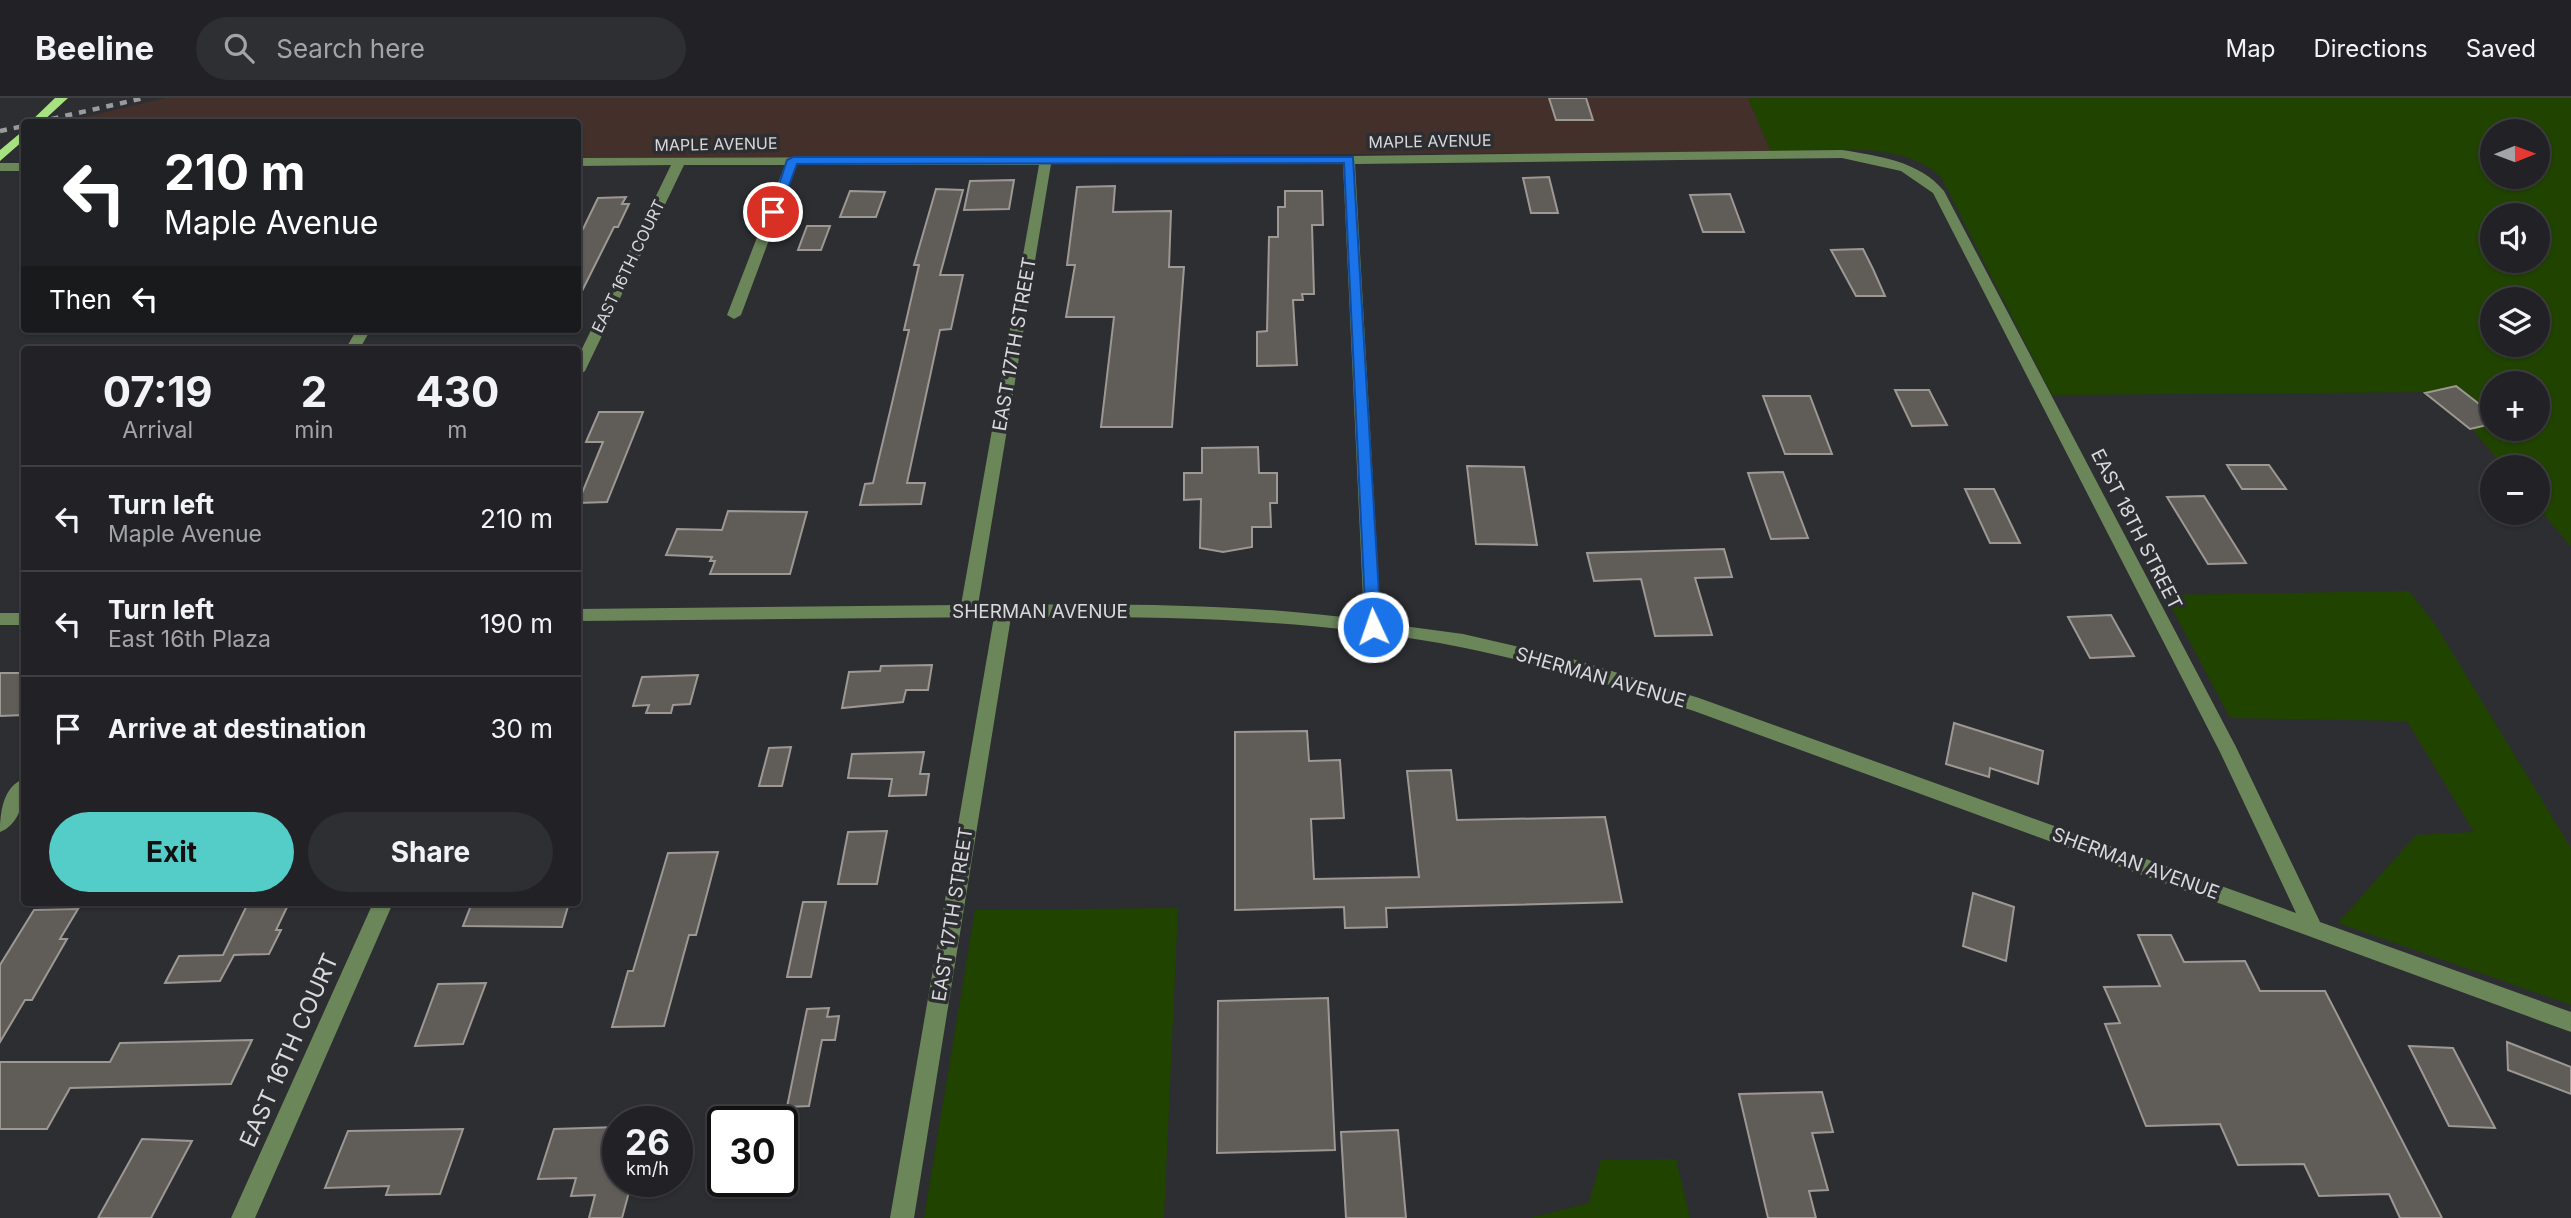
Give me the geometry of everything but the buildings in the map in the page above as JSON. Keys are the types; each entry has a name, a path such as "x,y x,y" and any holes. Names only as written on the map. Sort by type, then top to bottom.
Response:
{"main road":[{"path":"39,119 62,98"},
{"path":"0,157 21,137"}],"street":[{"name":"MAPLE AVENUE","path":"581,162 1349,160 1842,154 1904,165"},
{"path":"734,315 793,160"},
{"name":"EAST 17TH STREET","path":"968,611 1046,160"},
{"path":"1349,160 1373,627"},
{"name":"EAST 16TH COURT","path":"581,365 679,162"},
{"name":"EAST 18TH STREET","path":"1904,165 1923,176 1938,191 2229,752 2314,928"},
{"path":"0,167 21,167"},
{"name":"EAST 17TH STREET","path":"902,1218 1004,611"},
{"name":"SHERMAN AVENUE","path":"581,615 1175,612 1373,627 1521,653 1648,688 2571,1021"},
{"path":"0,619 21,619"},
{"path":"0,824 21,792"},
{"name":"EAST 16TH COURT","path":"243,1218 382,906"}],"shaded area":[{"path":"165,98 1748,98 1771,152 581,158 581,119 77,119"}],"green space":[{"path":"1748,98 2571,98 2571,547 2550,522 2550,455 2494,455 2482,441 2550,441 2550,371 2480,371 2480,438 2441,392 2052,395 1941,177 1924,165 1904,157 1882,152 1771,152"},
{"path":"2409,591 2435,624 2571,848 2571,1005 2338,923 2416,835 2474,832 2407,721 2230,718 2165,595"},
{"path":"1178,908 1164,1218 924,1218 975,910"},
{"path":"1676,1159 1690,1218 1530,1218 1589,1203 1601,1160"}],"railway":[{"path":"51,119 144,98"},
{"path":"0,131 21,127"}],"route":[{"path":"773,212 793,160 1349,160 1373,627"}]}
